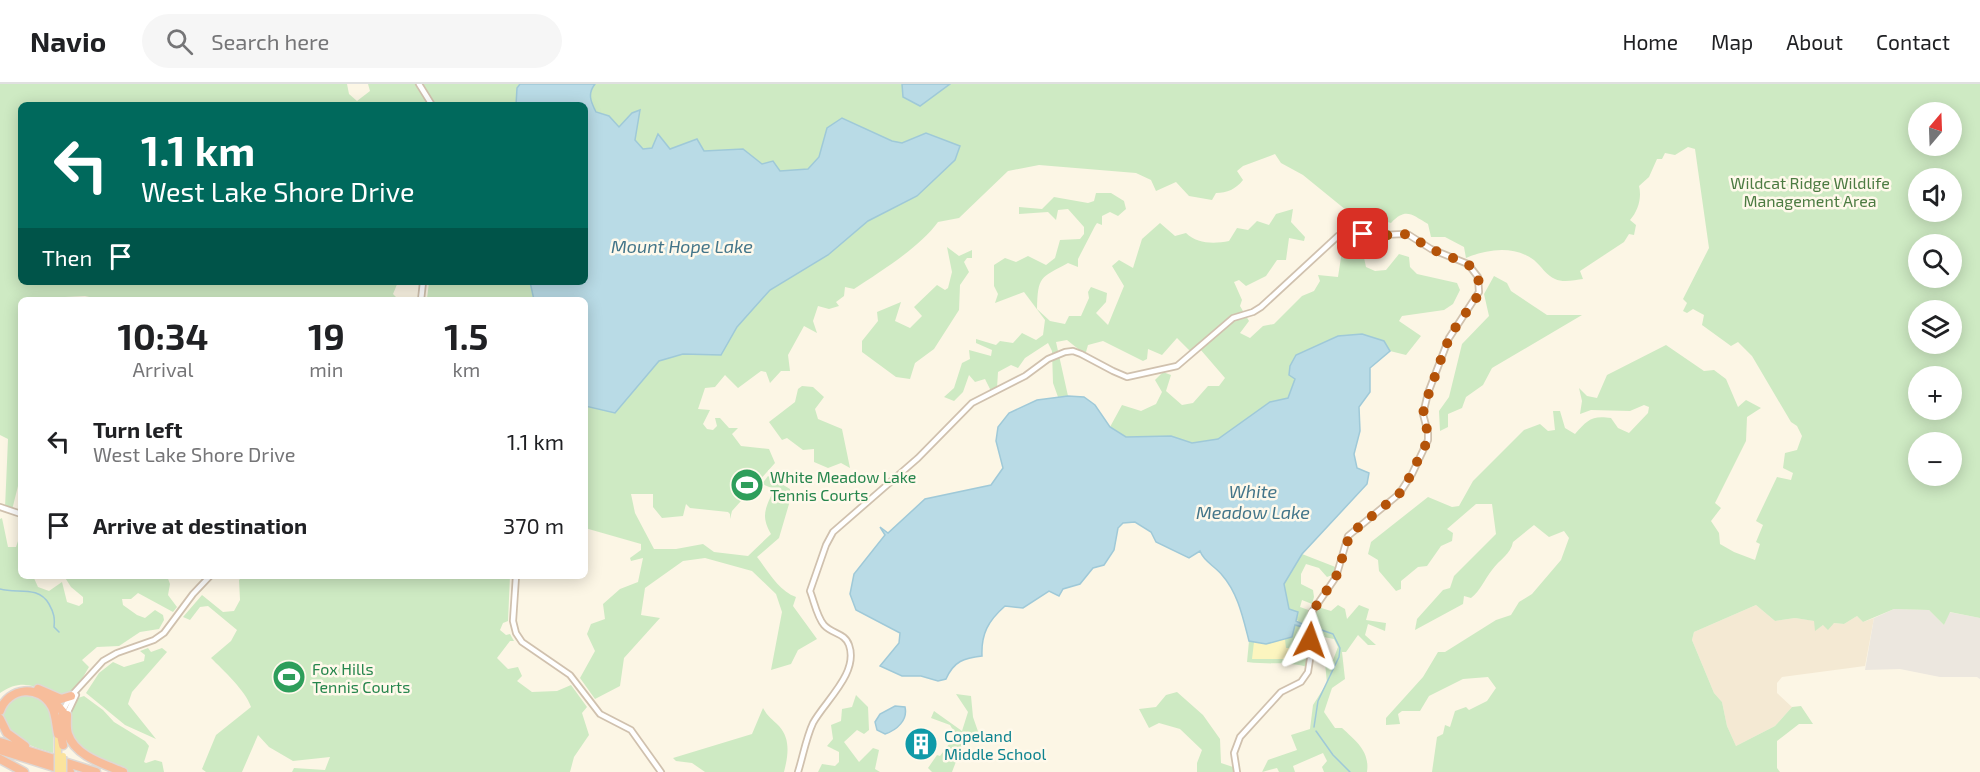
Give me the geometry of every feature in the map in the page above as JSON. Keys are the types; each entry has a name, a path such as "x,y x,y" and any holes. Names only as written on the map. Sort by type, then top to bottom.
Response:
{"highway":[{"path":"0,697 21,687 30,687 61,699 71,696"},
{"path":"0,711 6,699 14,693 22,691 37,693 52,707 58,735"},
{"path":"41,691 65,713 68,735 78,749 123,772"},
{"path":"63,744 61,735 65,713"},
{"path":"0,719 7,733 26,746 29,751"},
{"path":"0,742 96,772"},
{"path":"0,750 70,772"},
{"path":"0,759 23,772"}],"main road":[{"path":"58,735 63,772"},
{"path":"58,772 63,744"}],"street":[{"path":"419,84 430,102"},
{"path":"798,772 813,723 842,684 850,659 849,645 843,636 823,624 810,591 830,537 918,458 972,403 1025,376 1052,356 1065,352 1073,351 1082,354 1127,377 1177,366 1233,318 1261,307 1336,237 1343,234 1406,234 1431,249 1465,262 1477,275 1479,292 1449,338 1425,403 1423,416 1428,437 1420,458 1399,494 1350,534 1336,577 1314,608 1310,621 1310,659 1307,674 1301,682 1281,692 1240,736 1234,753 1237,772"},
{"path":"0,507 18,513"},
{"path":"58,735 71,696 107,658 154,640 163,634 207,579"},
{"path":"516,579 514,625 522,642 570,675 600,714 631,730 661,772"},
{"path":"65,713 80,687"}],"shaded area":[{"path":"1756,605 1775,621 1795,618 1815,621 1815,630 1823,625 1844,624 1857,616 1863,622 1874,618 1865,666 1782,677 1777,683 1777,693 1792,707 1775,726 1736,746 1727,726 1722,702 1714,693 1692,640 1694,632"},
{"path":"1894,609 1929,610 1944,625 1949,612 1980,618 1980,679 1977,677 1940,677 1900,669 1865,670 1874,618"}],"green space":[{"name":"Wildcat Ridge Wildlife Management Area","path":"0,84 347,84 349,94 357,101 370,91 368,84 1980,84 1980,618 1950,612 1944,625 1929,610 1894,609 1863,622 1857,616 1844,624 1834,623 1828,630 1823,625 1815,631 1814,621 1795,618 1775,621 1756,605 1694,632 1692,640 1714,693 1722,702 1727,726 1736,746 1775,726 1792,707 1801,706 1813,724 1799,724 1777,741 1777,768 1780,772 1432,772 1437,737 1443,734 1445,725 1450,727 1455,711 1466,707 1469,710 1487,701 1496,688 1488,677 1463,679 1429,696 1420,711 1402,711 1398,714 1400,724 1386,725 1386,718 1423,677 1438,652 1445,652 1496,620 1511,615 1519,602 1532,594 1561,560 1569,538 1564,531 1549,537 1534,525 1513,542 1507,553 1471,598 1464,596 1463,604 1415,630 1417,619 1443,590 1450,588 1454,576 1496,534 1492,504 1476,504 1447,529 1453,533 1452,541 1441,546 1427,566 1418,567 1401,581 1401,589 1396,591 1379,571 1378,560 1368,554 1371,542 1428,497 1452,507 1459,506 1473,481 1524,430 1540,424 1548,431 1555,430 1553,411 1560,411 1565,428 1575,434 1587,422 1599,417 1611,418 1618,428 1629,433 1648,413 1649,407 1644,405 1630,411 1591,410 1580,414 1582,401 1579,388 1587,396 1597,398 1607,375 1666,345 1704,371 1714,370 1726,379 1738,407 1746,400 1761,408 1747,417 1746,441 1715,503 1721,508 1711,521 1719,533 1720,544 1755,560 1760,544 1756,542 1763,525 1756,521 1777,477 1791,480 1793,473 1783,468 1785,453 1797,450 1802,436 1797,426 1791,422 1752,356 1738,342 1731,346 1702,325 1704,315 1693,309 1687,313 1683,311 1687,303 1683,299 1709,248 1695,149 1688,147 1675,155 1665,153 1662,159 1657,159 1649,177 1639,186 1639,204 1630,220 1636,225 1634,235 1629,234 1624,242 1580,271 1583,279 1565,281 1552,278 1534,260 1518,252 1491,251 1466,258 1464,247 1445,237 1431,237 1428,224 1409,214 1401,215 1391,223 1346,210 1303,175 1281,163 1275,154 1243,166 1237,171 1243,180 1231,190 1216,193 1212,200 1189,196 1176,182 1156,191 1151,180 1136,173 1039,165 1008,171 959,218 938,222 921,241 887,267 854,289 845,287 844,296 836,302 839,306 829,309 818,306 813,321 817,333 804,326 788,355 790,371 781,371 770,383 766,372 761,371 738,388 725,375 715,387 705,388 698,409 710,410 703,424 707,429 713,430 717,426 715,418 720,418 729,428 738,428 732,434 741,446 769,449 775,463 732,511 730,519 728,512 690,508 686,504 683,516 662,518 653,507 653,494 631,494 635,513 654,549 676,549 703,544 714,552 748,556 771,534 765,516 774,489 762,484 768,476 790,489 789,504 779,538 757,557 779,585 796,597 793,606 817,639 798,650 791,664 771,670 782,612 776,594 752,571 705,558 683,561 645,588 641,615 660,618 624,658 620,686 595,699 580,678 595,651 587,634 591,624 605,619 603,604 620,589 638,582 643,558 631,561 630,558 641,550 641,544 588,529 588,297 427,297 429,285 588,285 588,102 18,102 18,285 397,285 393,294 396,297 18,297 18,486 12,510 5,508 8,439 0,435"},
{"path":"1096,193 1111,193 1124,201 1126,209 1118,216 1110,212 1102,216 1102,225 1097,223 1095,226 1078,259 1078,267 1068,263 1042,279 1038,290 1037,309 1050,321 1065,324 1069,316 1081,316 1091,287 1107,293 1106,302 1096,313 1108,325 1124,286 1112,266 1119,260 1133,268 1142,239 1160,223 1175,236 1186,233 1200,241 1223,242 1229,241 1237,228 1248,230 1257,221 1269,225 1276,214 1293,209 1291,222 1305,237 1304,241 1289,238 1286,260 1277,260 1266,276 1246,286 1239,280 1234,282 1242,300 1240,306 1249,321 1240,333 1250,338 1263,326 1274,324 1302,296 1314,291 1320,281 1318,275 1338,277 1342,251 1363,253 1366,267 1375,271 1386,270 1399,254 1409,257 1410,267 1417,274 1457,283 1460,290 1453,304 1444,310 1402,316 1399,321 1421,336 1406,355 1390,351 1384,341 1295,379 1288,398 1270,402 1218,439 1192,443 1171,436 1126,437 1110,427 1122,405 1141,411 1156,404 1162,392 1155,380 1163,372 1171,375 1166,391 1182,405 1193,403 1208,386 1219,386 1225,378 1200,349 1191,352 1177,338 1162,355 1148,349 1147,359 1143,361 1103,341 1088,345 1086,352 1082,352 1067,340 1056,342 1068,396 1058,397 1053,383 1052,351 1048,343 1025,358 1018,368 1011,365 998,372 997,388 991,391 985,379 975,382 969,375 963,392 954,401 944,397 954,388 962,363 970,359 969,350 991,356 992,350 976,343 976,339 996,345 1000,341 1013,343 1022,333 1036,340 1043,335 1045,320 1024,292 995,303 998,294 994,286 994,265 1005,258 1016,262 1028,256 1046,265 1055,258 1060,240 1080,239 1084,234 1084,227 1068,209 1058,210 1056,220 1048,212 1019,214 1019,207 1042,209 1054,197 1088,203 1094,201"},
{"path":"947,247 959,256 972,250 972,258 967,258 964,262 969,272 960,285 959,310 934,349 915,363 910,379 896,377 862,352 862,341 878,321 877,312 901,302 895,321 910,328 922,316 914,307 937,285 945,290 948,288 952,272"},
{"path":"1494,276 1507,283 1511,291 1547,315 1582,315 1492,368 1483,385 1466,397 1462,408 1448,414 1448,427 1440,431 1439,411 1449,397 1462,344 1489,316 1484,294"},
{"path":"802,386 813,387 824,397 815,409 818,419 842,429 850,468 841,463 828,468 814,462 814,449 803,450 787,438 782,440 769,422 795,402 798,389"},
{"path":"2,518 8,547 16,547 18,541 18,579 34,579 38,587 49,591 62,582 67,602 79,606 83,603 83,597 71,587 66,579 168,579 170,584 168,595 177,607 173,612 138,593 131,599 122,599 123,605 137,615 145,618 155,610 163,615 164,620 159,629 140,632 119,646 97,647 82,660 89,667 78,686 69,694 62,696 40,688 22,685 11,687 0,693 0,519"},
{"path":"1302,554 1338,568 1335,574 1327,577 1319,568 1306,564 1301,574 1301,584 1313,590 1314,597 1312,604 1302,600 1300,607 1314,612 1318,607 1331,611 1338,605 1345,609 1347,619 1359,605 1369,609 1366,620 1386,623 1385,631 1368,624 1365,635 1376,645 1368,645 1358,635 1346,652 1342,652 1345,679 1332,688 1324,712 1335,728 1342,728 1361,747 1366,758 1367,772 1324,772 1322,767 1327,761 1323,753 1293,766 1295,772 1279,772 1277,768 1262,772 1268,760 1297,750 1291,735 1310,729 1313,705 1327,683 1325,663 1333,660 1338,647 1334,639 1313,635 1311,668 1247,662 1249,641 1266,644 1295,625 1305,628 1306,625 1291,614 1284,584"},
{"path":"510,579 508,621 503,623 500,630 506,635 510,634 514,641 510,641 497,658 508,669 518,667 522,676 517,681 532,692 557,691 571,685 587,707 582,713 589,735 574,757 570,772 292,772 294,768 325,770 330,757 293,761 269,747 258,735 242,772 206,772 202,769 216,735 251,707 239,688 211,658 231,641 237,630 208,606 200,607 190,620 183,617 202,595 223,612 234,611 240,600 239,580"},
{"path":"148,648 151,652 162,648 167,652 132,692 128,704 156,739 125,725 86,693 99,673 113,662 124,667 144,661 145,655 140,651"},
{"path":"1177,692 1203,715 1220,739 1221,763 1236,768 1239,772 1197,772 1197,763 1202,750 1180,729 1159,723 1149,728 1139,709 1156,707 1166,695"},
{"path":"956,694 971,696 973,717 981,740 974,744 965,738 952,772 932,772 928,768 956,735 950,725 931,718 934,711 962,731 968,712"},
{"path":"19,695 40,700 46,706 52,722 53,753 21,740 6,725 4,715 6,707"},
{"path":"856,695 868,707 869,730 864,734 857,730 844,742 859,762 873,748 879,750 875,769 880,772 818,772 822,764 835,766 839,762 839,752 827,746 833,739 831,725 841,721 842,709 852,707"},
{"path":"84,696 103,710 114,722 145,741 149,746 144,762 155,760 162,762 164,772 127,772 91,756 73,740 70,724 72,712 78,698"},
{"path":"763,708 783,731 787,742 784,772 705,772 692,763 676,761 673,758 752,734"}],"sand":[{"path":"1285,639 1286,648 1289,648 1287,659 1252,659 1254,642 1266,644"}],"water":[{"name":"Mount Hope Lake","path":"520,84 595,84 590,95 596,112 609,116 619,127 632,113 640,110 635,140 643,149 652,148 658,134 670,149 697,139 704,151 743,149 762,164 773,161 780,171 808,169 819,157 827,128 842,118 892,141 902,143 926,133 960,146 955,160 917,196 868,221 828,255 770,290 737,327 721,355 683,354 659,361 615,413 588,407 588,297 533,297 531,285 588,285 588,102 516,102 517,88"},
{"path":"902,84 950,84 920,106 903,97"},
{"name":"White Meadow Lake","path":"1362,334 1384,341 1390,351 1370,368 1370,392 1359,407 1360,431 1354,454 1357,468 1369,473 1367,484 1302,554 1284,584 1289,609 1298,612 1296,621 1307,626 1306,628 1295,625 1292,637 1266,644 1249,641 1239,606 1228,582 1200,551 1189,558 1156,542 1151,532 1135,522 1123,523 1118,528 1114,550 1104,565 1093,568 1080,584 1063,589 1059,596 1049,591 1023,608 1005,606 994,617 984,634 982,656 960,661 952,668 946,679 938,681 921,676 902,676 880,666 899,643 900,633 856,610 850,594 854,574 885,535 880,527 888,533 925,499 991,485 1003,468 996,441 998,427 1009,413 1037,400 1068,396 1084,397 1095,405 1110,427 1126,437 1171,436 1192,443 1218,439 1270,402 1288,398 1295,379 1289,375 1290,366 1296,355 1338,336"},
{"path":"895,706 905,707 905,716 901,724 885,734 877,730 875,722 880,714"}],"waterway":[{"path":"0,589 39,594 49,604 53,613 54,627 59,632"},
{"path":"1313,627 1333,634 1340,648 1339,657 1318,701 1314,727"},
{"path":"1316,731 1333,755 1350,772"}],"place":[{"name":"White Meadow Lake Tennis Courts","path":"747,485"},
{"name":"Fox Hills Tennis Courts","path":"289,677"},
{"name":"Copeland Middle School","path":"921,744"}],"route":[{"path":"1310,640 1312,612 1336,577 1350,534 1399,494 1420,458 1428,440 1423,414 1428,393 1449,338 1477,297 1480,287 1476,273 1468,264 1431,249 1409,235 1363,234"}]}
